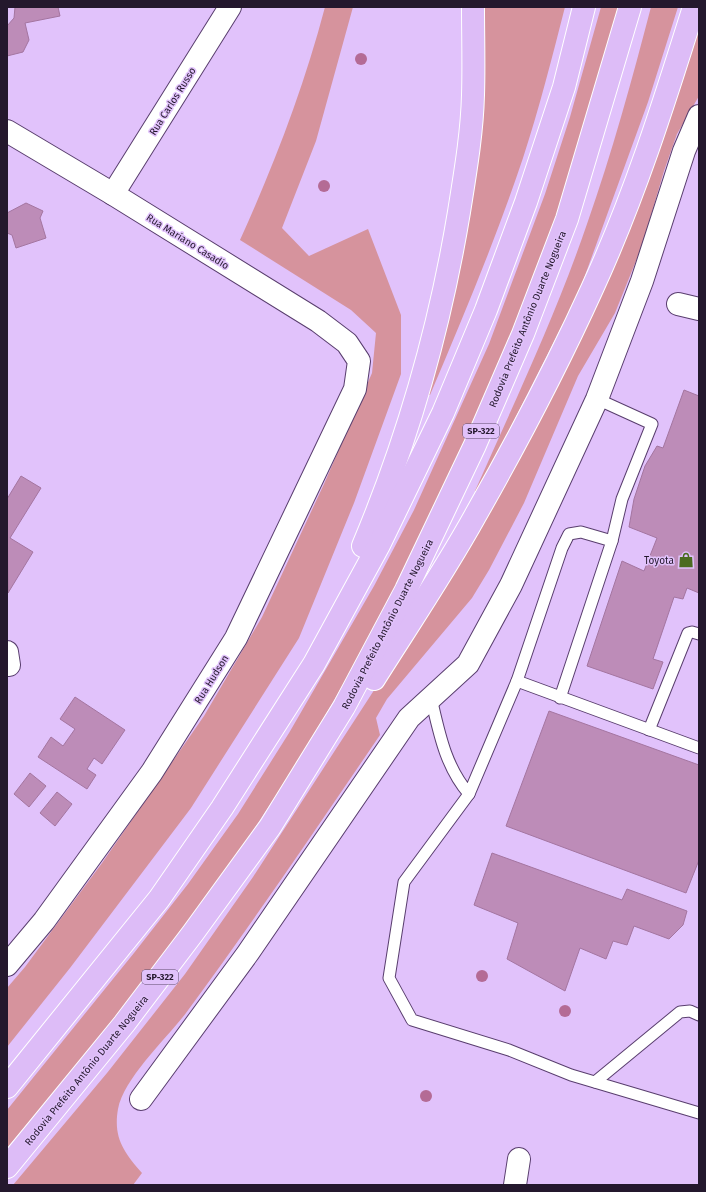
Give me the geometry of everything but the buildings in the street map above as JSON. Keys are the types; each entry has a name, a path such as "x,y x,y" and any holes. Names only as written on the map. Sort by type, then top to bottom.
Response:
{"highway":[{"path":"314,664 383,499 413,410 435,333 451,261 464,182 473,96 473,7"},
{"path":"7,1087 159,898 222,808 314,664 379,545 442,413 486,310 526,202 561,94 584,7"},
{"name":"Rodovia Prefeito Antônio Duarte Nogueira","path":"7,1167 124,1024 270,827 348,700 406,590 475,445 523,334 567,219 630,7"},
{"path":"270,827 367,690 471,524 561,354 593,288 634,188 664,103 694,7"}],"street":[{"name":"Rua Carlos Russo","path":"114,194 230,7"},
{"path":"140,1099 248,953 409,718 468,664 511,585 597,399 642,281 684,151 699,116"},
{"name":"Rua Mariano Casadio","path":"7,131 114,194 318,321 347,343 360,361"},
{"name":"Rua Hudson","path":"7,965 44,921 152,772 236,638 355,389 360,361"},
{"path":"7,652 9,665 7,665"},
{"path":"515,1185 519,1159"}],"lane":[{"path":"560,698 612,541 622,499 652,424 597,399"},
{"path":"612,541 581,532 569,534 562,548 517,680 469,794 404,882 389,978 412,1020 509,1050 571,1075 699,1113"},
{"path":"649,730 688,633 692,632 699,634"},
{"path":"517,680 560,698 699,748"},
{"path":"431,698 443,749 458,781 469,794"},
{"path":"595,1082 680,1012 690,1011 699,1015"}],"shaded area":[{"path":"325,7 353,7 316,141 282,228 309,256 368,229 401,315 401,374 354,503 299,638 191,808 70,968 7,1047 7,988 25,967 102,863 204,716 262,617 324,484 372,373 376,333 351,310 240,240 265,183 298,96"},
{"path":"484,7 565,7 534,121 513,188 455,336 430,395 426,395 484,46"},
{"path":"601,7 620,7 585,129 562,202 500,364 428,524 388,602 346,679 302,753 256,826 198,910 105,1030 7,1148 7,1110 188,884 238,814 289,733 374,586 414,510 489,344 545,194 570,117"},
{"path":"651,7 678,7 648,102 579,292 478,492 475,491 534,359 575,258 613,143"},
{"path":"699,29 699,96 677,134 664,171 642,246 615,313 578,376 524,503 489,570 472,598 387,699 376,718 380,735 236,944 186,1013 137,1072 122,1097 118,1109 117,1119 117,1128 121,1144 142,1173 133,1185 13,1185 107,1073 185,974 253,877 439,590 669,117"}],"place":[{"name":"Toyota","path":"686,560"}]}
